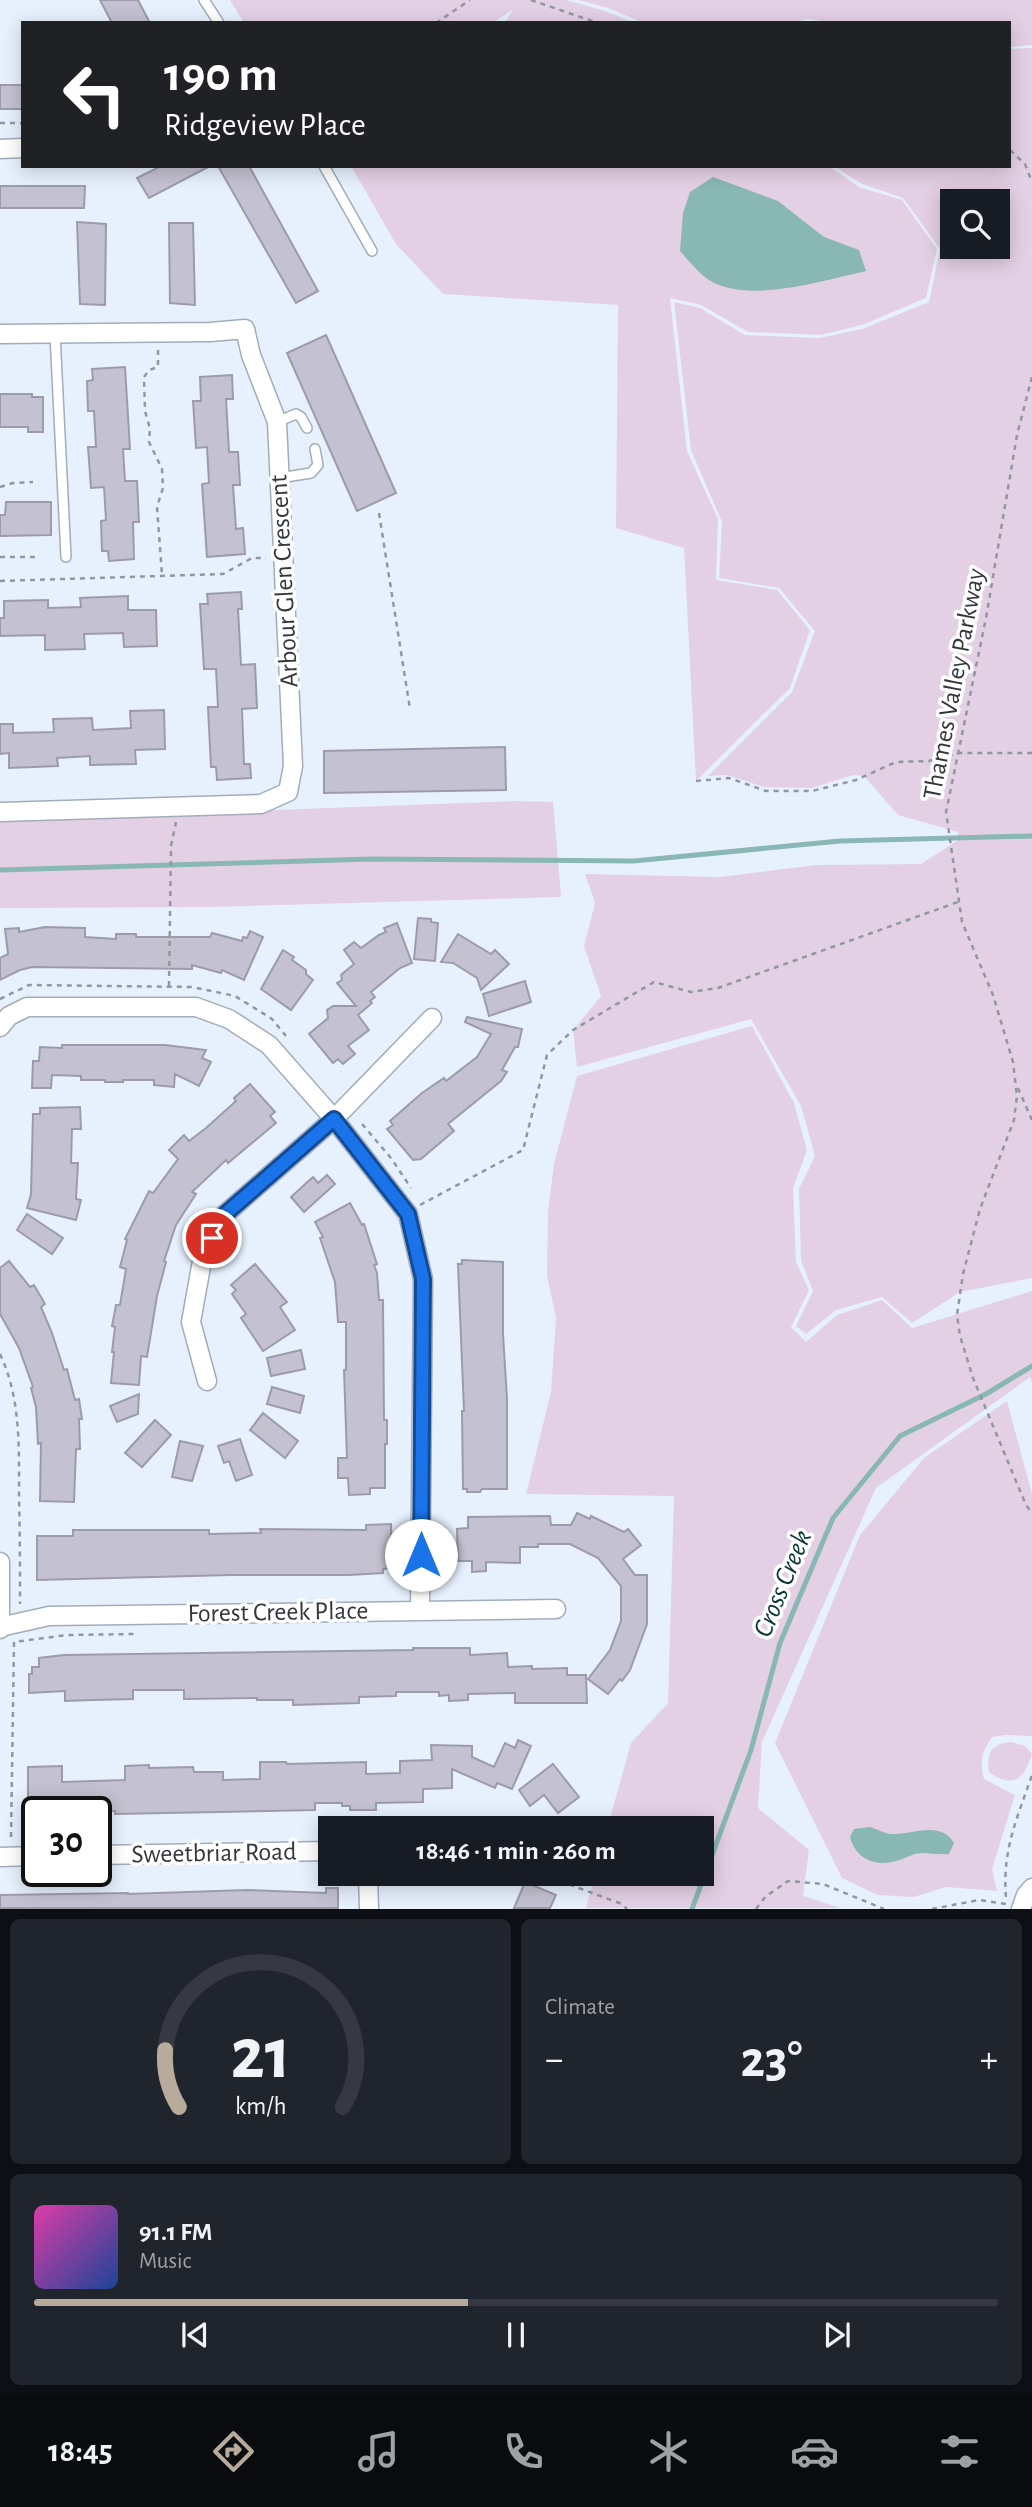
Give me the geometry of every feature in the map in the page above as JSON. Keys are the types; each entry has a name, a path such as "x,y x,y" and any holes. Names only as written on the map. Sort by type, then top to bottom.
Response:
{"street":[{"path":"0,149 21,148"},
{"name":"Arbour Glen Crescent","path":"0,334 245,329 251,355 277,422 293,766 288,792 261,804 0,812"},
{"path":"0,1027 9,1016 27,1007 196,1007 229,1019 270,1045 334,1119 408,1214 423,1279 420,1610"},
{"path":"207,1381 191,1322 202,1261 223,1216 334,1119 432,1018"},
{"path":"0,1562 0,1628"},
{"name":"Forest Creek Place","path":"0,1628 49,1616 556,1609"},
{"name":"Sweetbriar Road","path":"112,1855 318,1851"},
{"path":"0,1857 21,1856"},
{"path":"368,1886 369,1909"},
{"path":"1021,1909 1032,1888"}],"lane":[{"path":"204,0 218,21"},
{"path":"325,168 372,251"},
{"path":"55,334 66,557"},
{"path":"277,422 296,414 307,428"},
{"path":"279,478 311,473 318,465 315,449"}],"path":[{"path":"439,21 470,0"},
{"path":"531,0 592,21"},
{"path":"0,123 21,123"},
{"path":"1011,151 1025,164 1032,182"},
{"path":"159,332 158,368 149,370 144,377 149,442 162,469 163,488 157,507 162,576"},
{"name":"Thames Valley Parkway","path":"1032,377 1017,436 986,618 946,812 962,922 993,995 1013,1062 1017,1096 1014,1120 980,1209 963,1274 957,1315 960,1336 973,1378 1026,1505 1032,1513"},
{"path":"0,487 33,482"},
{"path":"379,513 410,709"},
{"path":"0,557 39,556"},
{"path":"0,581 223,574 252,558 283,557"},
{"path":"696,781 729,778 766,791 812,791 856,780 896,762 929,761 958,753 1032,753"},
{"path":"169,986 171,846 180,807"},
{"path":"416,1207 523,1150 547,1055 573,1030 654,982 691,992 718,988 958,902"},
{"path":"1016,1082 1032,1121"},
{"path":"357,1119 391,1158 417,1196"},
{"path":"0,1354 7,1369 19,1437 20,1607"},
{"path":"10,1837 14,1642 67,1635 136,1633"},
{"path":"932,1909 979,1900 1006,1903 1004,1871 1010,1840 1032,1775"},
{"path":"756,1909 765,1897 788,1881 823,1884 884,1909"},
{"path":"573,1886 622,1904 627,1909"}],"shaded area":[{"path":"230,0 566,0 630,21 506,21 513,10 495,21 243,21"},
{"path":"578,0 1032,0 1032,45 1011,47 1011,21 639,21 608,8"},
{"path":"1032,48 1032,1278 960,1292 912,1323 882,1297 836,1310 806,1334 796,1326 813,1291 801,1260 799,1189 815,1156 801,1106 751,1019 577,1067 573,1030 601,996 584,946 595,903 585,874 720,877 816,865 921,864 958,840 958,832 898,815 864,776 853,775 812,788 764,787 727,775 708,776 792,692 815,631 779,588 719,578 722,522 691,450 674,302 700,308 745,335 819,338 862,329 929,302 940,249 903,198 862,184 837,168 1011,168 1011,49"},
{"path":"352,168 832,168 859,187 902,200 937,249 926,298 862,325 820,335 748,332 701,305 670,298 687,451 718,519 716,580 777,590 810,630 790,688 696,781 684,548 616,528 618,305 443,294 396,244"},
{"path":"713,177 778,201 824,237 859,250 866,271 807,285 762,290 722,286 706,278 680,251 683,213 690,192"},
{"path":"517,801 553,802 561,897 208,907 0,908 0,820"},
{"path":"752,1026 794,1103 807,1150 793,1188 796,1262 809,1290 791,1327 806,1342 837,1315 882,1300 912,1328 1032,1291 1032,1382 1030,1377 876,1488 762,1742 758,1808 809,1850 803,1896 840,1908 586,1908 592,1886 714,1886 714,1816 611,1816 631,1743 668,1703 674,1496 526,1494 551,1392 556,1318 547,1276 548,1212 554,1164 577,1076"},
{"path":"1007,1401 1032,1494 1032,1736 992,1737 982,1757 984,1779 1015,1795 992,1869 997,1891 946,1887 914,1897 877,1895 842,1878 775,1743 860,1535 924,1458"},
{"path":"1012,1742 1025,1746 1032,1754 1021,1776 1011,1781 989,1772 989,1759 995,1747"},
{"path":"870,1827 892,1834 934,1830 948,1836 954,1843 949,1854 918,1853 891,1862 875,1862 857,1851 850,1837 854,1829"}],"building":[{"path":"100,0 138,0 149,21 111,21"},
{"path":"0,85 21,85 21,109 0,109"},
{"path":"157,168 206,168 149,198 137,178"},
{"path":"219,168 250,168 318,291 296,303"},
{"path":"0,186 85,186 84,208 0,208"},
{"path":"77,222 106,224 105,305 80,304"},
{"path":"169,223 193,223 195,305 170,303"},
{"path":"326,335 396,493 357,511 287,353"},
{"path":"125,367 130,449 123,449 125,481 137,481 139,522 133,522 134,559 109,561 108,551 102,551 101,521 106,520 104,487 91,488 88,447 96,447 94,411 88,411 87,381 93,380 92,369"},
{"path":"232,375 233,399 226,399 229,452 238,452 240,485 233,485 236,529 243,528 245,554 207,557 202,484 209,483 207,447 196,448 193,401 201,401 200,377"},
{"path":"0,394 32,394 32,397 43,397 43,432 28,432 28,427 0,427"},
{"path":"6,502 51,502 51,535 0,536 0,515 5,515"},
{"path":"241,592 242,609 238,609 241,665 255,664 257,708 242,709 244,764 250,764 251,778 217,780 216,767 211,767 208,707 218,707 216,669 204,669 200,604 208,604 207,594"},
{"path":"128,596 128,610 156,610 157,646 124,647 123,633 84,634 85,649 45,650 45,635 0,636 4,601 48,600 48,608 81,607 80,598"},
{"path":"164,710 165,749 135,750 136,764 90,765 90,756 57,758 58,766 9,768 9,753 0,754 0,724 13,724 13,733 54,732 53,719 92,718 93,730 131,728 130,711"},
{"path":"505,747 506,790 324,793 324,751"},
{"path":"418,918 431,919 431,922 438,923 435,961 414,959"},
{"path":"397,923 412,963 400,968 371,992 375,997 370,1001 372,1003 358,1015 369,1030 348,1046 355,1054 343,1064 338,1059 333,1063 309,1034 328,1018 327,1010 333,1006 356,1006 337,983 342,980 341,975 354,964 344,950 354,942 361,948 386,932 384,928"},
{"path":"45,927 85,928 85,937 116,939 116,934 136,934 136,937 210,937 212,933 242,941 250,931 263,937 244,980 222,970 221,973 192,965 192,969 32,967 0,980 0,958 8,954 5,929 19,928 19,932"},
{"path":"458,934 491,954 495,950 509,964 481,990 477,978 453,963 441,962"},
{"path":"283,950 294,957 292,960 306,970 306,974 313,980 291,1010 261,989"},
{"path":"525,981 531,1002 489,1016 483,994"},
{"path":"467,1017 522,1029 518,1047 515,1047 502,1070 507,1072 501,1081 448,1124 454,1131 421,1159 413,1160 387,1129 393,1125 390,1121 422,1093 444,1078 446,1081 477,1057 491,1034 465,1022"},
{"path":"62,1045 165,1045 206,1050 202,1058 211,1062 199,1086 175,1074 174,1087 154,1085 154,1080 105,1082 81,1080 81,1076 52,1075 51,1088 32,1088 33,1061 39,1061 40,1047 62,1048"},
{"path":"250,1084 275,1112 270,1116 276,1123 228,1163 226,1160 192,1192 196,1194 176,1225 164,1261 166,1262 157,1296 147,1357 141,1356 139,1385 111,1383 115,1327 112,1326 116,1305 120,1305 126,1269 120,1267 127,1240 125,1239 149,1191 153,1193 178,1159 169,1150 184,1135 189,1141 206,1128 236,1101 234,1098"},
{"path":"80,1107 81,1129 72,1129 71,1163 78,1163 76,1199 81,1200 76,1220 27,1208 31,1194 33,1114 40,1114 40,1108"},
{"path":"327,1175 335,1184 304,1212 291,1197 313,1177 318,1183"},
{"path":"350,1203 362,1225 364,1224 377,1264 374,1265 379,1300 383,1300 384,1420 387,1420 387,1444 385,1488 370,1488 370,1494 349,1495 348,1478 338,1478 338,1458 347,1458 344,1370 346,1322 338,1322 335,1282 320,1238 323,1237 315,1222"},
{"path":"27,1214 63,1238 52,1254 17,1230"},
{"path":"462,1260 503,1262 507,1489 467,1492 467,1489 463,1489 464,1411 458,1264 462,1264"},
{"path":"9,1261 30,1287 34,1285 45,1304 41,1307 64,1370 67,1369 75,1400 79,1399 82,1419 79,1419 80,1449 76,1449 74,1502 40,1501 41,1443 38,1444 33,1387 19,1348 0,1314 0,1268"},
{"path":"255,1264 287,1302 280,1307 295,1330 263,1351 241,1318 246,1314 232,1294 236,1290 231,1285"},
{"path":"301,1350 305,1369 271,1376 267,1358"},
{"path":"272,1387 304,1396 300,1413 267,1404"},
{"path":"139,1394 138,1414 117,1422 110,1406"},
{"path":"263,1413 298,1441 285,1458 250,1430"},
{"path":"155,1420 171,1435 142,1467 125,1453"},
{"path":"240,1439 252,1475 236,1481 229,1461 224,1463 218,1446"},
{"path":"180,1441 203,1446 192,1481 172,1477"},
{"path":"577,1513 590,1519 591,1516 624,1532 628,1529 641,1545 623,1559 635,1575 647,1575 647,1624 630,1670 608,1694 588,1679 610,1650 621,1621 621,1586 598,1558 570,1544 538,1544 538,1547 520,1547 520,1563 486,1562 486,1571 472,1572 472,1561 458,1561 457,1529 468,1528 468,1517 550,1516 551,1525 571,1525"},
{"path":"391,1524 392,1568 383,1569 383,1573 37,1580 37,1536 73,1536 73,1530 209,1530 209,1534 261,1533 260,1529 366,1530 366,1525"},
{"path":"470,1648 470,1655 507,1653 508,1667 567,1668 567,1675 586,1675 587,1703 515,1703 515,1693 468,1694 468,1700 449,1701 449,1695 439,1696 439,1692 396,1692 396,1696 359,1697 359,1703 293,1705 293,1700 257,1698 184,1699 184,1690 133,1690 133,1699 65,1701 65,1691 29,1693 29,1674 32,1674 32,1667 39,1667 39,1658 64,1655"},
{"path":"518,1740 531,1746 512,1789 497,1783 495,1788 452,1769 452,1788 423,1789 423,1802 376,1803 376,1810 350,1810 350,1806 342,1806 342,1803 315,1803 315,1810 115,1814 115,1811 112,1811 112,1796 28,1796 28,1767 62,1766 62,1782 125,1780 125,1766 149,1765 149,1768 193,1767 194,1772 223,1772 223,1780 260,1779 260,1762 366,1762 366,1774 400,1773 400,1761 432,1760 431,1745 472,1746 472,1757 494,1767 505,1743 515,1748"},
{"path":"553,1764 579,1797 558,1813 544,1795 530,1806 519,1790"},
{"path":"523,1886 535,1886 556,1895 550,1908 514,1908"},
{"path":"326,1888 338,1888 338,1908 0,1908 0,1895 247,1890 326,1893"}],"waterway":[{"path":"0,870 371,859 634,861 840,841 1032,836"},
{"name":"Cross Creek","path":"692,1909 751,1750 780,1643 833,1518 900,1436 986,1394 1032,1366"}],"route":[{"path":"212,1238 223,1216 334,1119 408,1214 423,1279 421,1555"}]}
